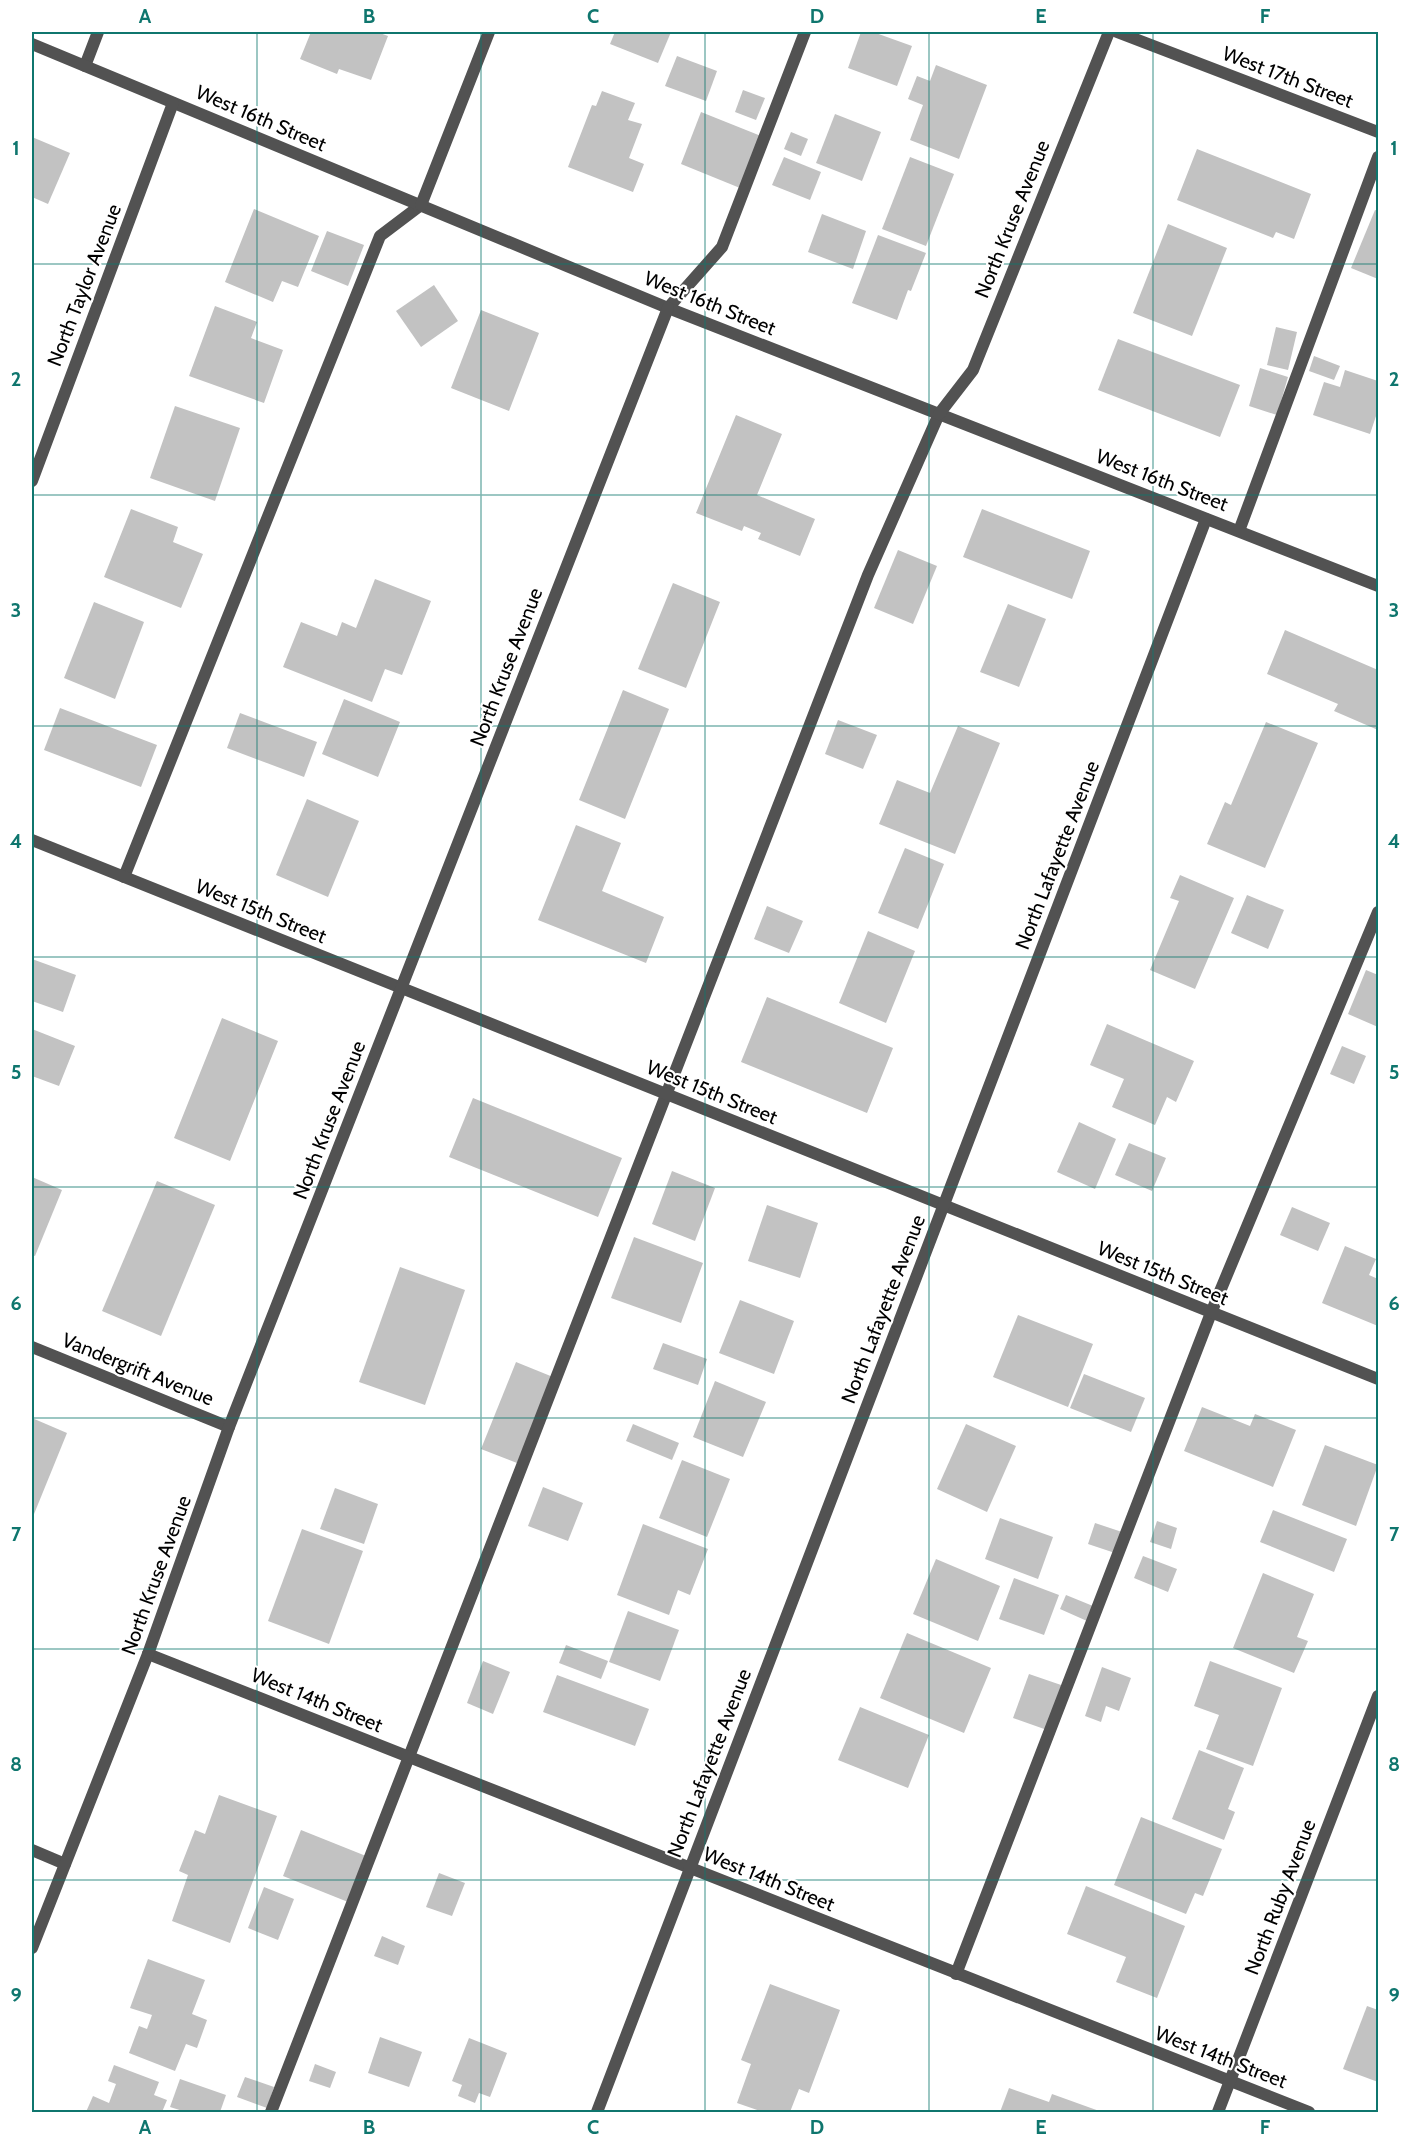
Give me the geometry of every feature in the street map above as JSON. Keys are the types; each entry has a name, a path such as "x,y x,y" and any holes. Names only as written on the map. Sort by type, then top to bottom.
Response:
{"street":[{"path":"85,66 99,32"},
{"path":"124,878 380,236 421,206 489,32"},
{"path":"668,308 722,248 805,32"},
{"name":"North Kruse Avenue","path":"271,2112 868,575 939,414 973,370 1109,32"},
{"name":"West 17th Street","path":"1117,32 1378,132"},
{"name":"West 16th Street","path":"32,44 668,308 1378,586"},
{"name":"North Taylor Avenue","path":"32,481 173,103"},
{"path":"1239,531 1378,157"},
{"name":"North Kruse Avenue","path":"32,1948 148,1654 229,1427 668,308"},
{"name":"North Lafayette Avenue","path":"597,2112 1206,519"},
{"name":"West 15th Street","path":"32,840 1378,1379"},
{"path":"956,1974 1211,1313 1378,912"},
{"name":"Vandergrift Avenue","path":"32,1347 229,1427"},
{"name":"West 14th Street","path":"148,1654 1309,2112"},
{"name":"North Ruby Avenue","path":"1218,2112 1378,1696"},
{"path":"32,1850 65,1864"}],"building":[{"path":"311,32 377,32 388,36 371,80 339,69 337,74 300,59"},
{"path":"615,32 671,32 658,63 610,44"},
{"path":"861,32 873,32 912,46 897,86 848,68"},
{"path":"677,56 717,71 706,101 665,86"},
{"path":"936,65 987,85 959,159 910,140 923,105 908,99 917,76 930,81"},
{"path":"743,90 765,98 756,120 735,112"},
{"path":"602,91 635,103 628,120 642,124 629,158 644,164 633,192 568,167 592,105 596,106"},
{"path":"701,112 761,136 740,188 681,164"},
{"path":"835,114 881,132 862,181 816,163"},
{"path":"791,132 808,139 801,156 784,149"},
{"path":"32,137 70,153 48,204 32,197"},
{"path":"1197,149 1311,194 1294,239 1276,232 1273,238 1177,200"},
{"path":"784,157 821,172 810,200 772,185"},
{"path":"910,157 954,174 926,246 882,229"},
{"path":"254,209 319,236 298,287 282,281 273,302 225,282"},
{"path":"1375,210 1378,211 1378,279 1351,268"},
{"path":"822,214 866,231 853,269 808,252"},
{"path":"1168,224 1227,248 1192,336 1133,313"},
{"path":"327,231 364,245 348,286 311,271"},
{"path":"878,235 926,253 911,291 908,290 897,320 852,303"},
{"path":"434,285 458,321 421,347 396,311"},
{"path":"215,306 257,322 251,338 283,350 264,403 189,376"},
{"path":"481,310 539,333 509,411 451,388"},
{"path":"1276,327 1297,332 1288,370 1267,365"},
{"path":"1118,339 1240,385 1220,437 1098,390"},
{"path":"1314,356 1340,366 1334,380 1309,371"},
{"path":"1260,368 1288,377 1277,415 1249,406"},
{"path":"1345,370 1378,381 1378,410 1370,434 1313,415 1324,382 1340,387"},
{"path":"175,406 240,428 215,501 150,478"},
{"path":"736,415 782,434 757,495 815,519 800,556 758,539 761,533 744,526 742,531 696,513"},
{"path":"131,509 178,527 173,542 203,554 181,608 104,577"},
{"path":"982,509 1090,551 1072,599 963,557"},
{"path":"898,550 937,566 913,624 874,608"},
{"path":"375,579 431,601 402,675 385,669 372,702 283,667 301,622 337,636 342,622 356,628"},
{"path":"673,583 720,602 686,688 638,669"},
{"path":"94,602 144,622 115,699 64,678"},
{"path":"1008,604 1046,619 1019,687 980,672"},
{"path":"1285,630 1378,670 1378,730 1334,711 1338,704 1267,674"},
{"path":"623,690 669,709 625,819 579,800"},
{"path":"344,699 400,722 378,777 322,754"},
{"path":"60,708 157,745 141,787 44,750"},
{"path":"240,713 317,742 304,777 227,748"},
{"path":"838,720 877,735 863,769 825,754"},
{"path":"1266,722 1318,743 1265,868 1207,844 1225,802 1231,805"},
{"path":"958,726 1000,743 955,854 879,824 897,780 930,793"},
{"path":"307,799 359,821 328,897 276,875"},
{"path":"576,825 621,843 602,891 664,917 646,963 538,920"},
{"path":"905,848 944,864 918,929 878,913"},
{"path":"1180,875 1234,898 1195,989 1150,970 1179,901 1170,898"},
{"path":"1247,895 1284,910 1268,949 1231,933"},
{"path":"767,906 803,921 789,953 754,939"},
{"path":"868,931 915,951 886,1023 839,1003"},
{"path":"32,959 76,975 63,1012 32,1001"},
{"path":"1366,970 1378,975 1378,1027 1348,1014"},
{"path":"767,997 893,1048 867,1113 741,1062"},
{"path":"222,1018 278,1041 230,1161 174,1138"},
{"path":"1107,1024 1194,1061 1176,1102 1167,1097 1155,1125 1112,1107 1124,1079 1090,1065"},
{"path":"32,1029 75,1046 59,1086 32,1076"},
{"path":"1342,1046 1366,1056 1354,1084 1330,1074"},
{"path":"473,1098 622,1158 598,1217 449,1157"},
{"path":"1079,1122 1116,1139 1095,1189 1057,1172"},
{"path":"1129,1143 1166,1158 1152,1191 1115,1175"},
{"path":"672,1171 715,1188 695,1241 652,1224"},
{"path":"32,1177 62,1190 35,1256 32,1255"},
{"path":"157,1181 215,1205 161,1336 102,1311"},
{"path":"767,1205 818,1223 800,1278 748,1261"},
{"path":"1292,1207 1330,1223 1318,1251 1280,1235"},
{"path":"634,1237 703,1263 681,1323 611,1298"},
{"path":"1345,1246 1376,1259 1369,1275 1378,1279 1378,1326 1322,1303"},
{"path":"400,1267 465,1290 425,1405 359,1382"},
{"path":"740,1300 794,1321 774,1374 719,1353"},
{"path":"1018,1315 1093,1344 1068,1407 993,1377"},
{"path":"663,1343 707,1359 698,1385 653,1369"},
{"path":"516,1362 553,1377 517,1463 481,1449"},
{"path":"1084,1374 1145,1398 1131,1432 1070,1408"},
{"path":"715,1381 766,1402 743,1457 693,1437"},
{"path":"1202,1407 1250,1426 1255,1414 1296,1430 1273,1487 1184,1451"},
{"path":"32,1418 67,1433 32,1519"},
{"path":"633,1424 679,1443 672,1460 626,1441"},
{"path":"966,1424 1016,1446 987,1512 937,1489"},
{"path":"1325,1445 1378,1465 1356,1526 1302,1505"},
{"path":"682,1460 730,1479 707,1537 659,1518"},
{"path":"543,1487 583,1503 568,1541 528,1526"},
{"path":"335,1488 378,1504 364,1544 320,1529"},
{"path":"1273,1510 1347,1539 1334,1572 1260,1542"},
{"path":"1000,1518 1053,1537 1038,1579 985,1559"},
{"path":"1157,1521 1177,1528 1171,1549 1150,1542"},
{"path":"1095,1523 1125,1533 1118,1554 1088,1544"},
{"path":"643,1524 708,1549 690,1595 678,1590 669,1615 617,1595"},
{"path":"302,1529 363,1551 329,1644 268,1621"},
{"path":"1143,1556 1177,1569 1168,1592 1134,1578"},
{"path":"936,1559 1000,1586 978,1641 913,1614"},
{"path":"1263,1573 1314,1594 1297,1637 1308,1641 1294,1673 1233,1648"},
{"path":"1014,1578 1059,1595 1044,1635 999,1619"},
{"path":"1066,1595 1093,1606 1087,1621 1060,1609"},
{"path":"628,1611 679,1630 660,1681 609,1662"},
{"path":"907,1633 991,1668 964,1733 880,1698"},
{"path":"566,1645 608,1661 601,1679 559,1663"},
{"path":"483,1661 510,1672 493,1714 467,1703"},
{"path":"1210,1661 1282,1688 1253,1766 1206,1749 1219,1715 1194,1706"},
{"path":"1102,1667 1131,1678 1119,1711 1106,1706 1101,1722 1085,1716"},
{"path":"1029,1674 1064,1686 1047,1730 1013,1718"},
{"path":"557,1675 649,1709 635,1746 543,1712"},
{"path":"860,1707 929,1735 908,1788 838,1760"},
{"path":"1199,1750 1244,1768 1228,1809 1235,1812 1224,1840 1172,1819"},
{"path":"219,1795 277,1816 230,1943 172,1921 188,1875 179,1871 195,1830 205,1834"},
{"path":"1141,1817 1222,1849 1203,1896 1195,1893 1186,1914 1114,1885"},
{"path":"301,1830 366,1856 348,1902 283,1876"},
{"path":"439,1873 465,1883 452,1916 426,1907"},
{"path":"1086,1886 1185,1926 1157,1998 1116,1982 1126,1957 1067,1934"},
{"path":"264,1887 294,1899 278,1940 248,1928"},
{"path":"382,1936 405,1946 398,1965 374,1956"},
{"path":"148,1959 205,1980 192,2014 207,2020 197,2048 186,2044 175,2071 129,2053 139,2026 147,2029 152,2015 130,2008"},
{"path":"770,1984 840,2010 809,2093 799,2089 790,2112 763,2112 737,2103 751,2064 741,2060"},
{"path":"1367,2006 1378,2010 1378,2082 1343,2069"},
{"path":"380,2037 422,2052 409,2087 368,2073"},
{"path":"469,2038 507,2053 490,2097 479,2093 475,2103 458,2096 462,2085 452,2081"},
{"path":"315,2064 336,2072 330,2088 309,2081"},
{"path":"114,2065 159,2082 154,2095 167,2100 162,2112 86,2112 93,2096 109,2103 116,2084 108,2081"},
{"path":"245,2077 274,2087 267,2108 237,2097"},
{"path":"180,2079 226,2095 220,2112 186,2112 170,2107"},
{"path":"1009,2088 1049,2102 1052,2094 1102,2112 1000,2112"}]}
